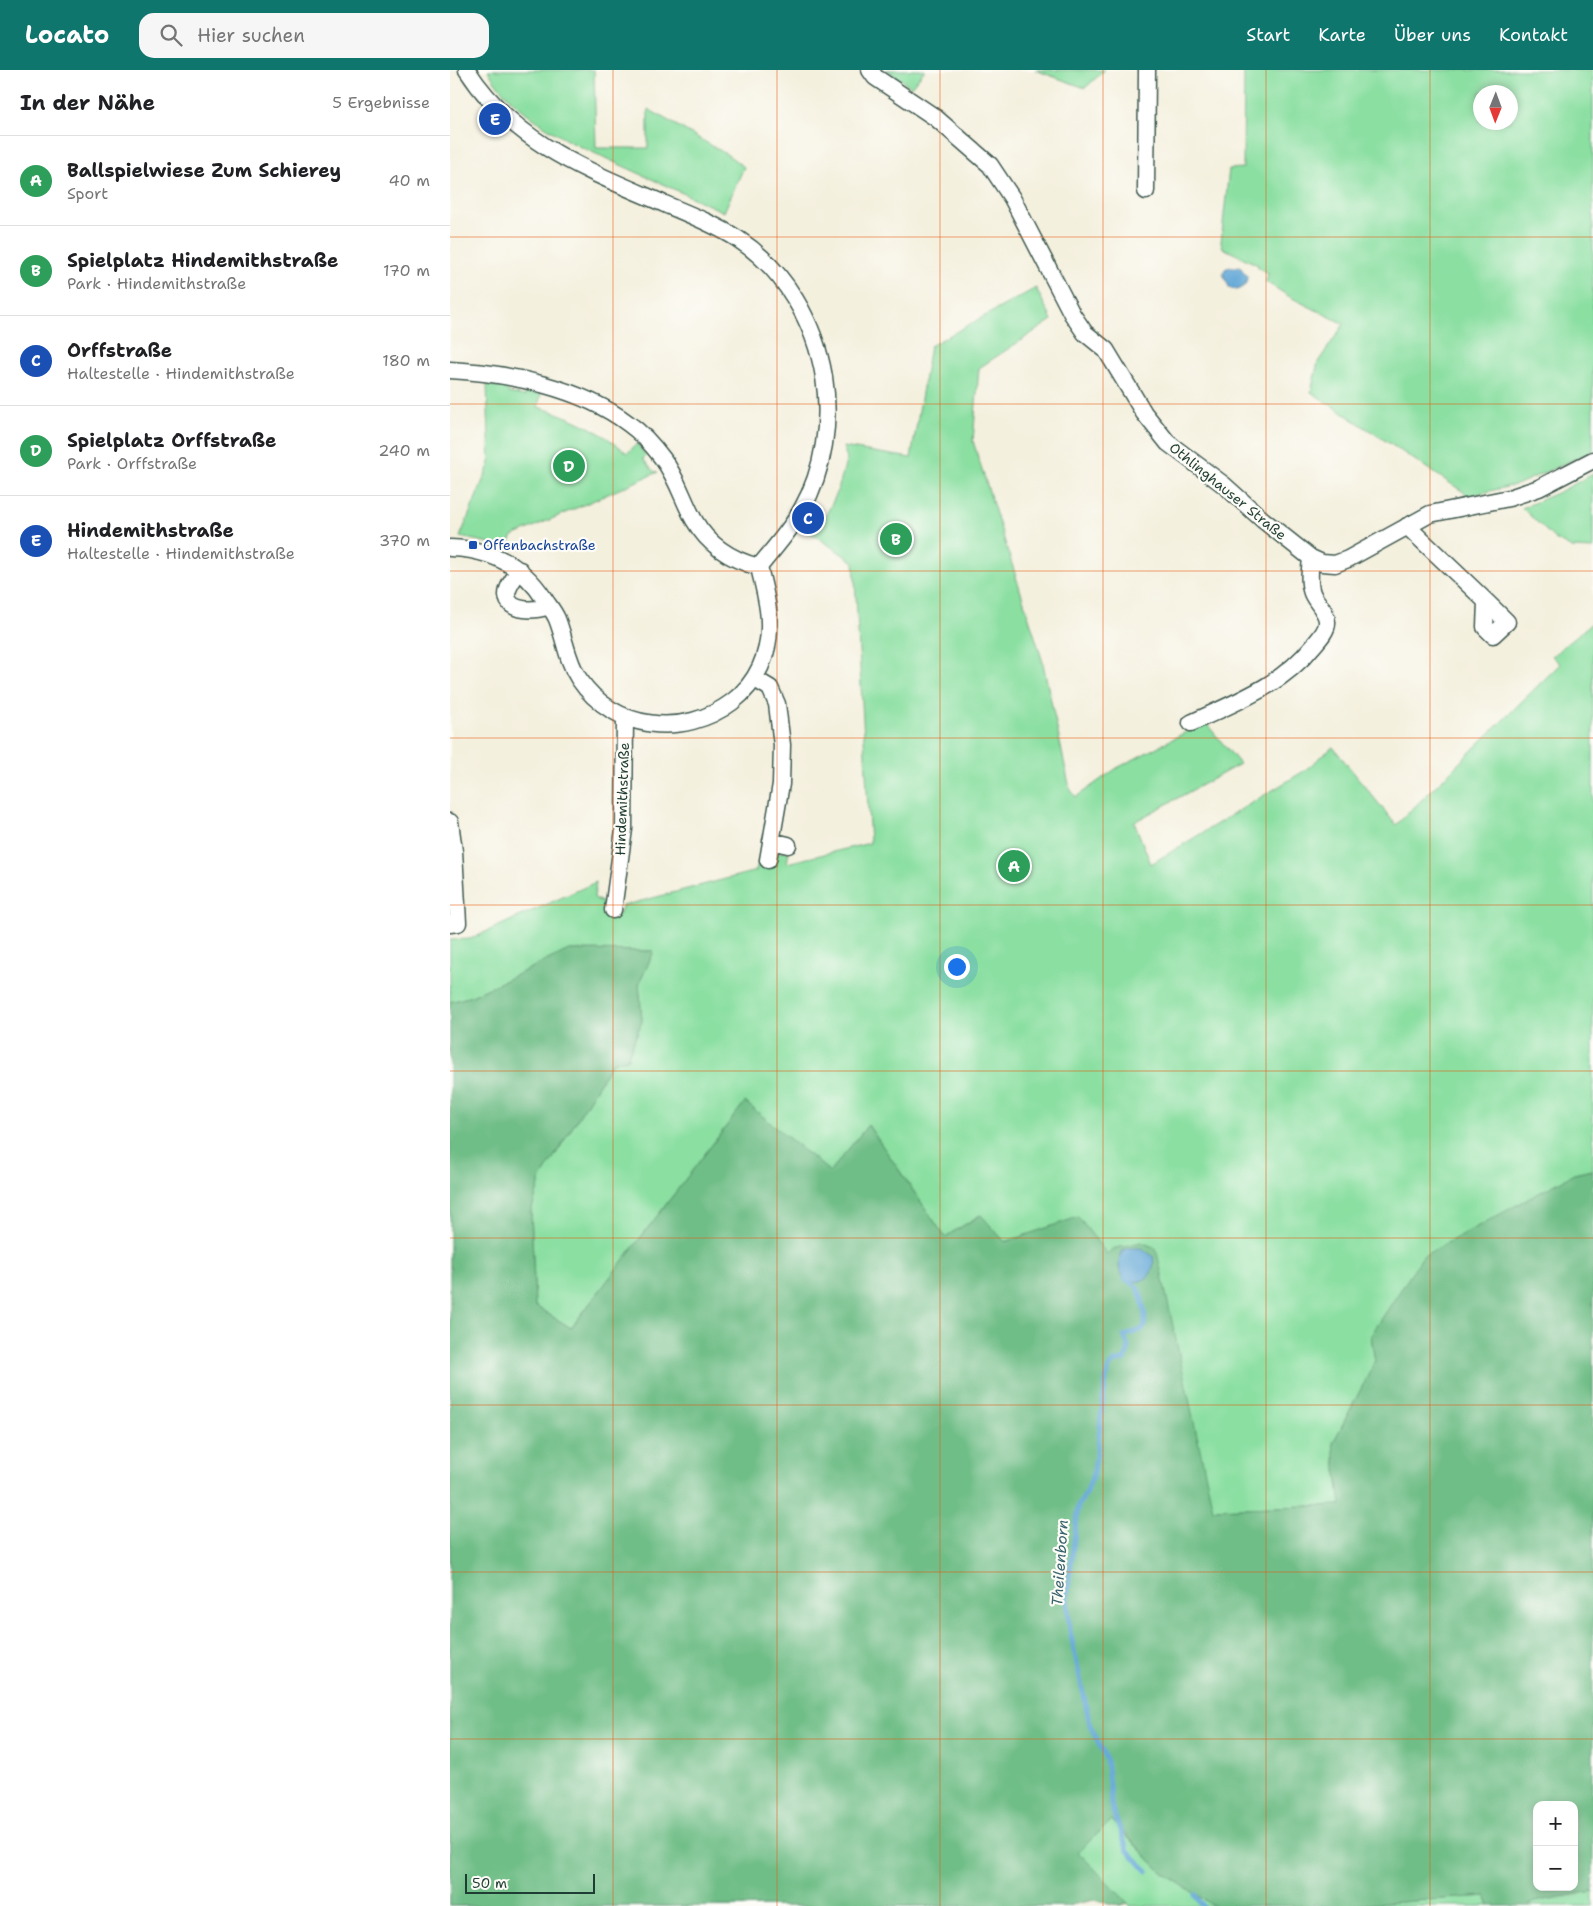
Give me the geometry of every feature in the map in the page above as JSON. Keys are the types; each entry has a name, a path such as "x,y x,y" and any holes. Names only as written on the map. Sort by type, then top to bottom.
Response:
{"street":[{"path":"467,70 501,114 534,140 579,166 714,226 740,240 773,269 793,296 811,329 822,367 826,394 825,440 814,481 803,509 786,535 759,567"},
{"name":"Othlinghauser Straße","path":"870,70 875,77 936,118 990,165 1012,198 1076,320 1085,333 1106,350 1144,413 1168,443 1224,485 1263,520 1311,558 1322,563 1335,564 1342,562 1430,514 1510,498 1539,488 1593,460"},
{"path":"1146,191 1147,70"},
{"path":"450,370 488,374 544,386 583,398 616,415 630,424 664,460 682,492 694,520 716,548 747,564 759,567"},
{"path":"1407,526 1486,602"},
{"path":"455,548 485,553 520,570 532,581 557,619 566,651 579,680 589,693 601,704 625,717 644,724 687,724 717,713 738,698 755,679 766,647 769,622 759,567"},
{"path":"1191,723 1274,683 1296,665 1326,629 1326,616 1312,592 1309,575 1311,558"},
{"path":"520,570 510,583 507,595 512,604 518,608 531,609 550,606"},
{"path":"755,679 770,688 777,704 780,722 782,784 768,860"},
{"name":"Hindemithstraße","path":"612,910 624,829 625,717"},
{"path":"450,822 458,923 450,924"},
{"path":"771,841 788,844"}],"green space":[{"path":"488,70 594,70 596,148 648,148 648,109 728,155 744,167 724,212 559,136 535,120 513,101 494,81"},
{"path":"887,70 925,70 911,87"},
{"path":"1035,70 1105,70 1085,88"},
{"path":"1244,70 1593,70 1593,451 1519,484 1465,497 1465,493 1311,392 1318,362 1344,324 1290,297 1266,282 1268,273 1258,267 1258,265 1223,248 1221,242 1229,169 1243,168"},
{"path":"1036,288 1052,320 979,368 973,441 1042,659 1070,789 1076,797 1117,768 1205,722 1240,764 1134,822 1151,864 1304,771 1333,747 1396,825 1560,664 1552,656 1593,622 1593,1170 1574,1174 1371,1335 1375,1362 1333,1443 1341,1505 1212,1509 1098,1801 1118,1828 1162,1872 1214,1906 1130,1906 1128,1903 1120,1905 1094,1900 1066,1906 450,1906 450,1735 1078,1218 1005,1242 980,1215 945,1237 868,1125 830,1172 745,1102 571,1328 535,1306 531,1212 541,1178 612,1063 627,1059 642,1021 639,984 654,951 569,950 472,996 450,1002 450,940 470,939 596,882 594,898 602,902 604,911 620,914 622,906 756,871 759,858 768,860 780,852 789,852 787,863 870,843 854,562 809,532 821,525 837,493 847,458 843,447 911,458 930,346"},
{"path":"487,385 506,388 509,393 525,396 526,391 536,394 540,392 538,407 585,425 627,453 638,443 646,455 643,459 653,471 658,472 513,536 506,550 494,544 460,537 490,463"},
{"path":"1593,474 1593,549 1572,548 1555,539 1522,508 1559,492"},
{"path":"569,950 654,951 639,984 642,1021 627,1059 612,1063 541,1178 531,1212 535,1306 571,1328 745,1102 830,1172 868,1125 945,1237 981,1215 1005,1242 1078,1217 1107,1254 1112,1249 1141,1242 1156,1248 1213,1509 1341,1505 1333,1443 1375,1362 1371,1335 1423,1256 1574,1174 1593,1170 1593,1891 1529,1903 1529,1906 1490,1906 1486,1896 1343,1906 1214,1906 1162,1872 1112,1820 1078,1852 1128,1903 1120,1905 1094,1900 1066,1906 450,1906 450,1002 472,996"},
{"path":"1593,1891 1593,1906 1529,1906 1529,1903"},
{"path":"1486,1896 1490,1906 1343,1906"}],"water":[{"path":"1240,267 1247,276 1243,287 1236,290 1229,287 1223,274 1225,269"},
{"path":"1141,1248 1153,1256 1153,1268 1149,1276 1142,1281 1134,1282 1126,1279 1121,1273 1119,1263 1123,1250"}],"waterway":[{"name":"Theilenborn","path":"1125,1279 1135,1285 1138,1290 1144,1308 1145,1320 1143,1329 1124,1336 1128,1348 1126,1357 1124,1360 1113,1363 1108,1371 1095,1465 1086,1493 1078,1506 1067,1598 1070,1631 1090,1725 1106,1759 1112,1809 1128,1851 1147,1871"},
{"name":"Theilenborn","path":"1195,1895 1203,1906"}],"place":[{"name":"Hindemithstraße","path":"495,119"},
{"name":"Spielplatz Orffstraße","path":"569,466"},
{"name":"Orffstraße","path":"808,518"},
{"name":"Spielplatz Hindemithstraße","path":"896,539"},
{"name":"Offenbachstraße","path":"473,545"},
{"name":"Ballspielwiese Zum Schierey","path":"1014,866"}]}
